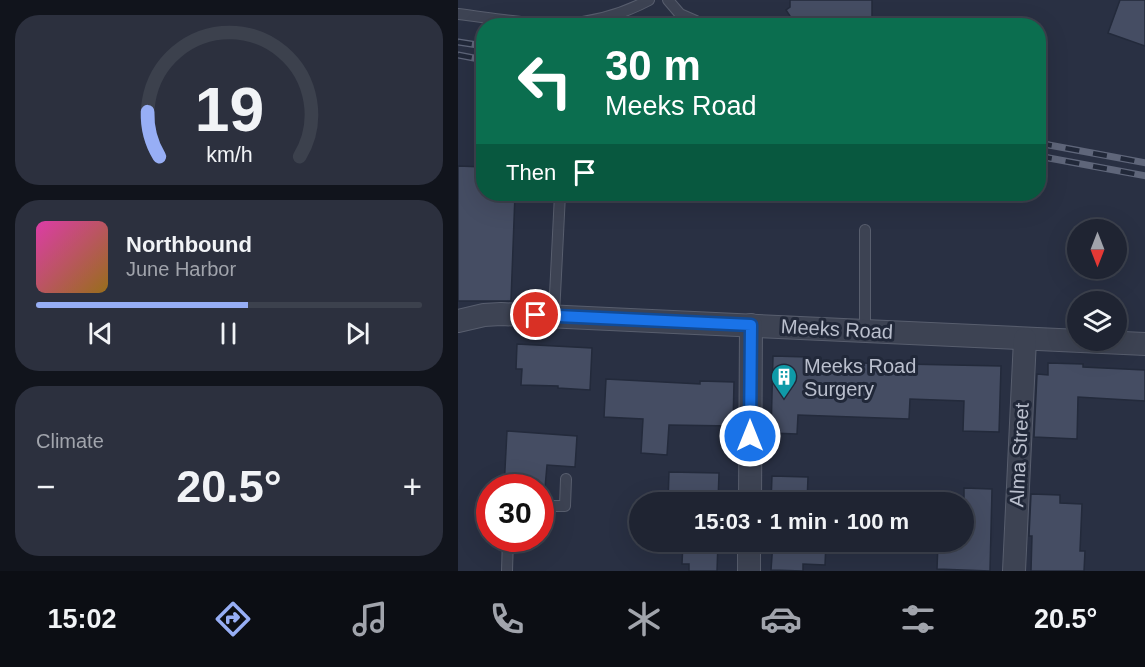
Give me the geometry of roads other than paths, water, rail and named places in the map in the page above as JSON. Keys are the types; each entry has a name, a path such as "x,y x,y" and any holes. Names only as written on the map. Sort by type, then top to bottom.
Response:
{"street":[{"name":"Meeks Road","path":"458,321 493,314 554,315 1145,344"},
{"path":"750,492 751,325"},
{"name":"Alma Street","path":"1014,571 1025,339"},
{"path":"749,552 749,571"}],"lane":[{"path":"601,18 636,7 649,0"},
{"path":"668,0 680,14 689,18"},
{"path":"458,14 495,18"},
{"path":"554,315 560,201"},
{"path":"865,230 865,330"},
{"path":"554,506 565,506 566,479"},
{"path":"507,571 508,552"}],"railway":[{"path":"458,42 476,45"},
{"path":"458,55 476,58"},
{"path":"1046,144 1146,163"},
{"path":"1046,157 1146,176"}],"place":[{"name":"Meeks Road Surgery","path":"784,400"}]}
